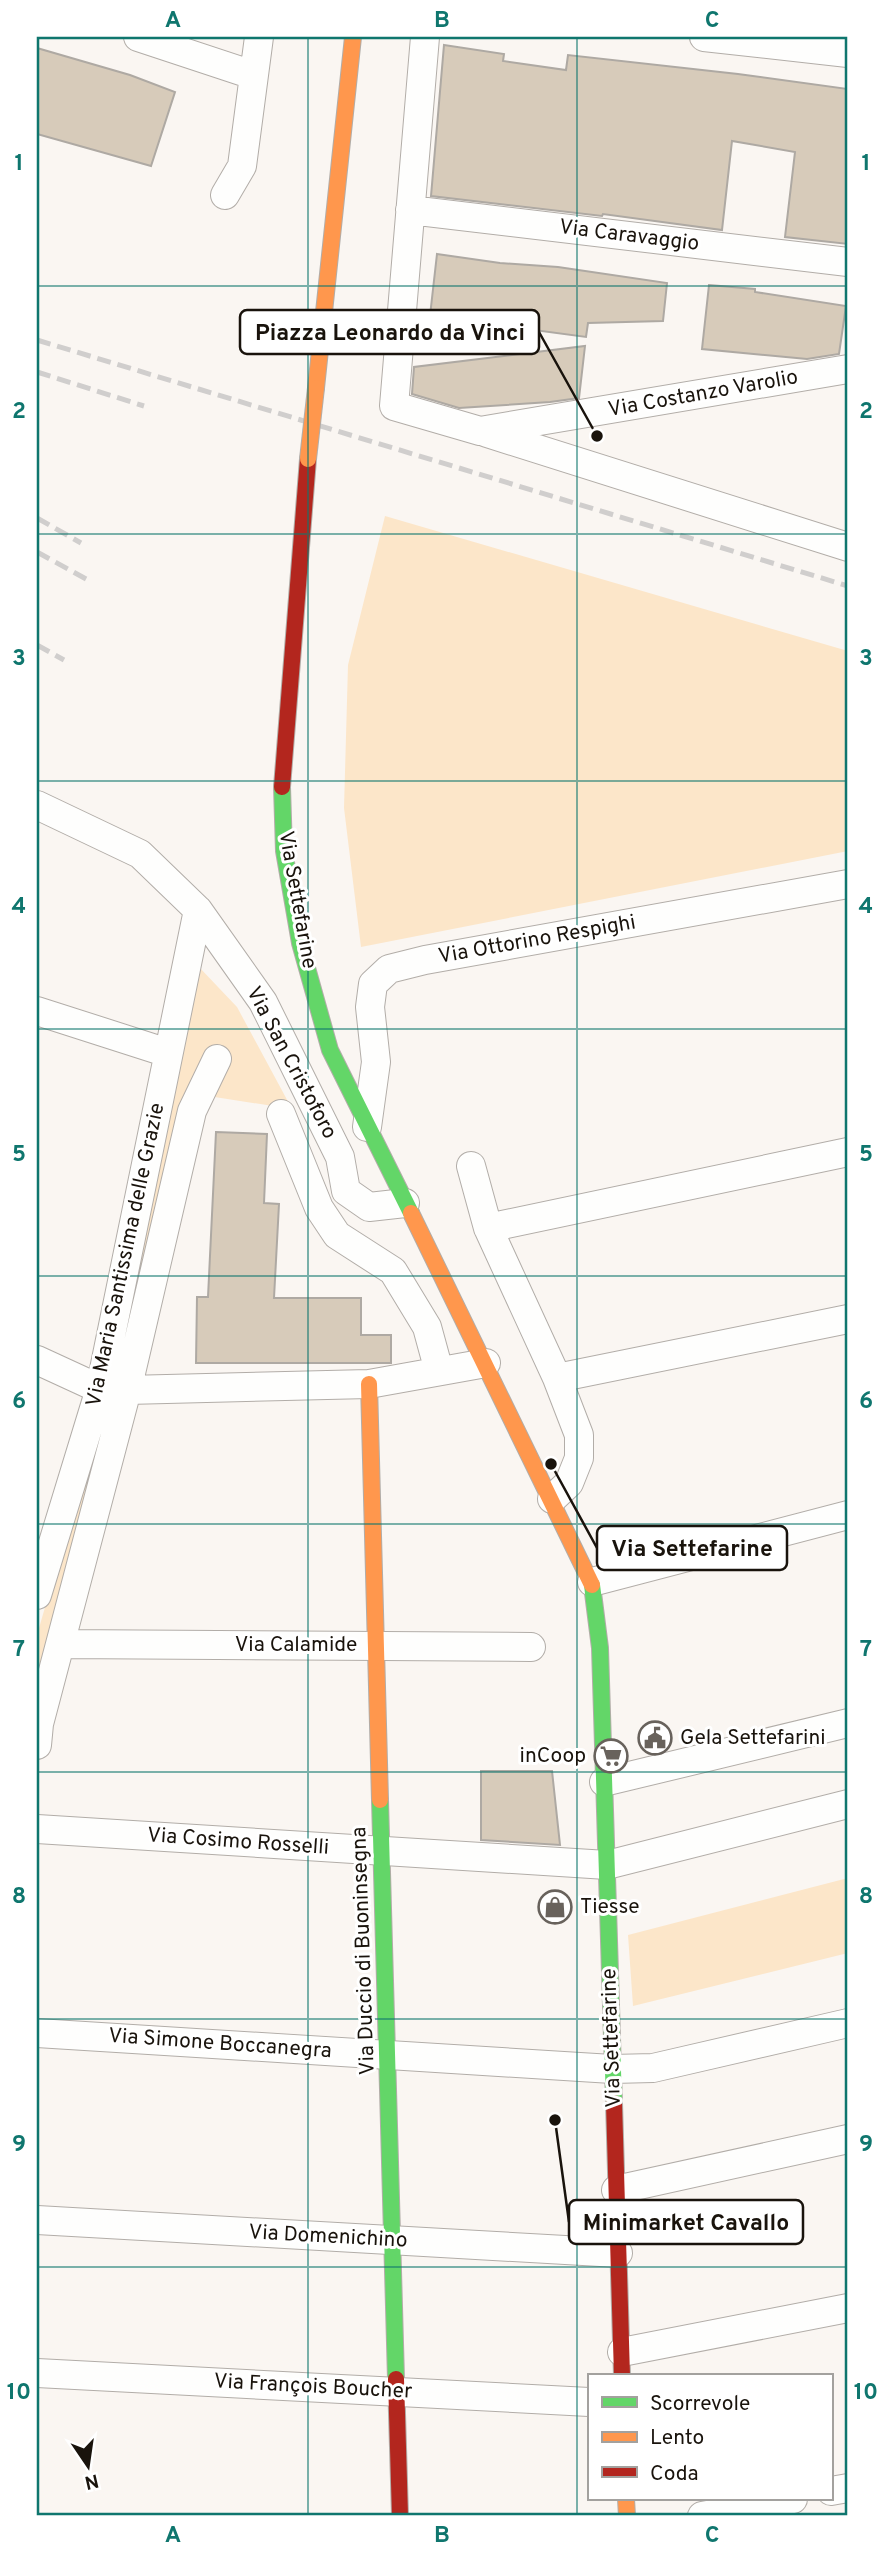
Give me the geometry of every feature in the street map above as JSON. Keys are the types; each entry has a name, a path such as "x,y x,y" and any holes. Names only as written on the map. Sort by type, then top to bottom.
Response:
{"street":[{"path":"138,37 253,75"},
{"path":"225,195 242,166 259,37"},
{"name":"Via Settefarine","path":"353,37 308,459 282,773 284,851 300,943 330,1050 592,1582 600,1648 622,2364"},
{"path":"410,210 425,37"},
{"path":"704,37 848,53"},
{"name":"Via Caravaggio","path":"410,210 848,262"},
{"name":"Via Costanzo Varolio","path":"410,210 394,406 480,431 848,369"},
{"path":"480,431 848,547"},
{"name":"Via San Cristoforo","path":"37,805 140,854 198,910 263,1002 340,1157 346,1191 369,1207 405,1203"},
{"name":"Via Ottorino Respighi","path":"367,1127 376,1062 370,1007 373,984 389,969 425,960 848,884"},
{"name":"Via Maria Santissima delle Grazie","path":"38,1731 62,1644 114,1390 168,1053 198,910"},
{"path":"37,1011 168,1053"},
{"path":"114,1390 192,1111 217,1059"},
{"path":"281,1114 319,1208 337,1235 393,1271 427,1327 439,1371"},
{"path":"488,1228 848,1152"},
{"path":"471,1166 488,1228 557,1378 579,1435 579,1458 569,1483 552,1499"},
{"path":"557,1378 848,1319"},
{"path":"37,1360 114,1390 369,1384 486,1363"},
{"name":"Via Duccio di Buoninsegna","path":"369,1384 400,2516"},
{"name":"Via Maria Santissima delle Grazie","path":"38,1588 114,1390"},
{"path":"592,1582 848,1516"},
{"name":"Via Calamide","path":"62,1644 531,1647"},
{"path":"604,1782 848,1723"},
{"name":"Via Cosimo Rosselli","path":"37,1829 607,1865 848,1804"},
{"name":"Via Simone Boccanegra","path":"37,2033 612,2069 653,2067 848,2023"},
{"path":"616,2190 848,2139"},
{"name":"Via Domenichino","path":"37,2220 618,2253"},
{"path":"622,2364 848,2308"},
{"name":"Via François Boucher","path":"37,2373 588,2402"},
{"path":"702,2516 788,2500"}],"shaded area":[{"path":"385,516 848,651 848,851 361,947 344,808 348,665"},
{"path":"199,967 237,1007 292,1109 189,1093 124,1373 110,1372"},
{"path":"100,1417 113,1422 37,1700 37,1635"},
{"path":"848,1878 848,1953 633,2006 628,1935"}],"building":[{"path":"444,45 504,54 503,61 566,70 568,55 848,89 848,244 785,237 795,152 732,141 722,230 431,196"},
{"path":"37,48 130,75 175,92 151,166 37,134"},
{"path":"437,254 500,263 558,267 667,283 663,321 588,323 586,337 430,316"},
{"path":"709,285 755,289 755,292 846,306 839,354 807,359 702,349"},
{"path":"585,346 579,398 459,408 412,394 414,367"},
{"path":"216,1132 267,1134 264,1203 279,1204 274,1298 361,1298 361,1335 391,1335 391,1363 196,1363 197,1297 208,1297"},
{"path":"481,1771 552,1771 560,1845 481,1840"}],"railway":[{"path":"37,340 848,586"},
{"path":"37,372 144,406"},
{"path":"37,518 81,543"},
{"path":"37,552 88,580"},
{"path":"37,645 64,660"}],"traffic: fast":[{"path":"282,787 284,851 300,943 330,1050 411,1213"},
{"path":"592,1585 600,1648 614,2103"},
{"path":"380,1800 396,2379"}],"traffic: slow":[{"path":"316,388 353,37"},
{"path":"308,459 316,388"},
{"path":"411,1213 592,1585"},
{"path":"369,1384 380,1800"},
{"path":"626,2500 627,2516"}],"traffic: jam":[{"path":"282,787 308,459"},
{"path":"614,2103 622,2374"},
{"path":"396,2379 400,2516"}],"place":[{"name":"Piazza Leonardo da Vinci","path":"597,436"},
{"name":"Via Settefarine","path":"551,1464"},
{"name":"Gela Settefarini","path":"655,1738"},
{"name":"inCoop","path":"611,1756"},
{"name":"Tiesse","path":"555,1907"},
{"name":"Minimarket Cavallo","path":"555,2120"}]}
